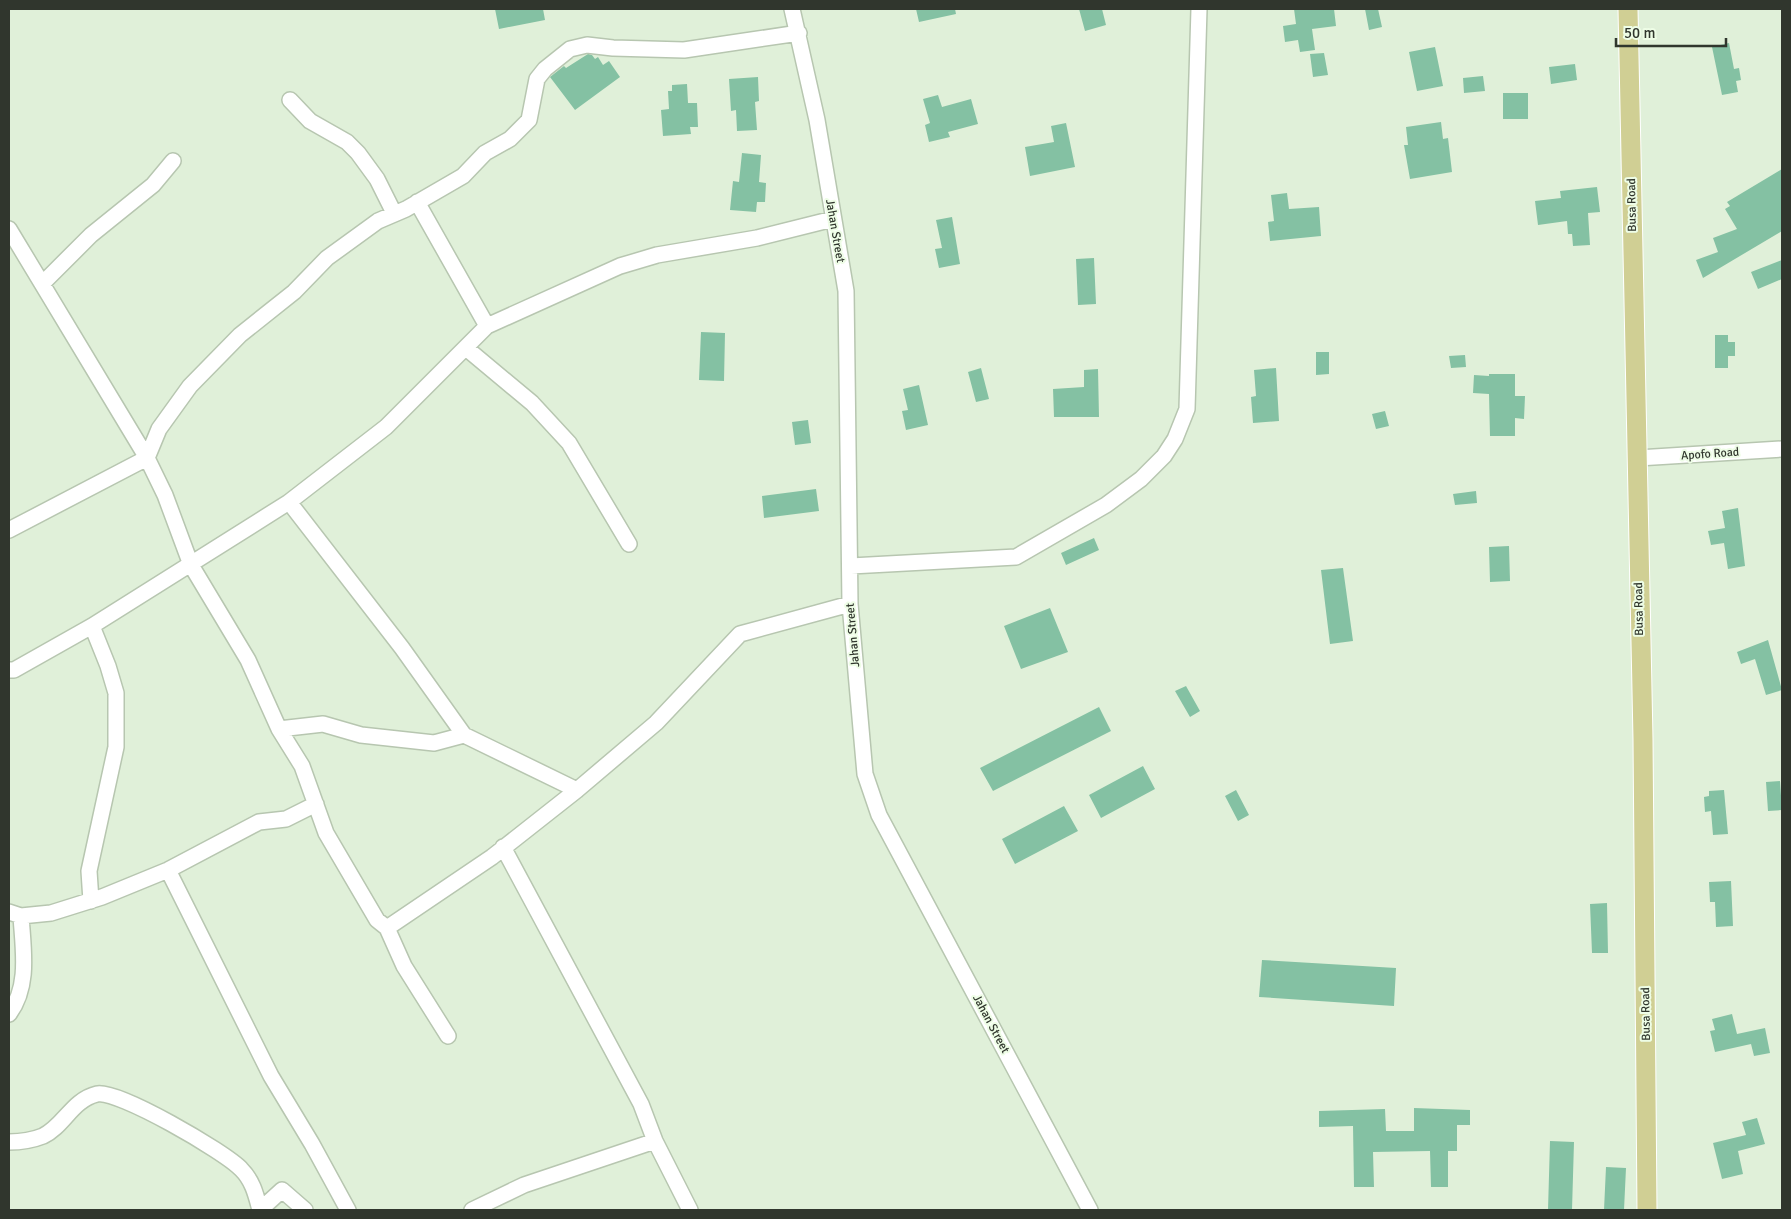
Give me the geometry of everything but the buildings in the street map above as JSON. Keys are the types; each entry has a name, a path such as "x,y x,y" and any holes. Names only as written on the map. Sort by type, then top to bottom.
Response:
{"main road":[{"name":"Busa Road","path":"1628,9 1638,458 1647,1210"}],"street":[{"name":"Jahan Street","path":"792,9 799,32 817,120 846,290 850,604 865,774 879,814 1090,1210"},
{"path":"851,566 1016,557 1106,505 1141,479 1164,456 1175,439 1187,409 1199,9"},
{"path":"9,530 148,458 159,430 190,386 240,335 294,292 327,258 378,221 463,176 485,153 510,139 529,120 537,79 545,69 570,49 587,45 614,48 684,50 799,32"},
{"path":"290,100 310,121 347,142 358,153 377,179 394,213"},
{"path":"43,283 91,235 153,185 173,161"},
{"path":"417,202 487,326"},
{"path":"11,668 92,626 289,502 386,427 487,326 620,266 657,255 757,238 833,219"},
{"path":"9,229 148,458 165,495 191,564 248,660 279,729 302,766 326,832 377,920 387,928 404,966 448,1036"},
{"path":"466,348 532,403 569,443 629,544"},
{"name":"Apofo Road","path":"1638,458 1782,449"},
{"path":"289,502 402,648 464,735 577,790"},
{"path":"387,928 492,857 577,790 656,723 740,634 850,604"},
{"path":"91,901 89,871 116,747 116,693 108,666 92,626"},
{"path":"279,729 323,724 361,735 434,743 464,735"},
{"path":"9,1014 17,1003 23,982 15,914 51,913 91,901 168,870 259,822 286,818 316,804"},
{"path":"503,847 637,1095 655,1141 690,1210"},
{"path":"168,870 270,1076 312,1144 348,1210"},
{"path":"9,1142 42,1136 73,1107 92,1096 103,1094 145,1111 206,1144 234,1162 252,1181 260,1210 282,1190 305,1210"},
{"path":"472,1210 524,1185 655,1141"}]}
